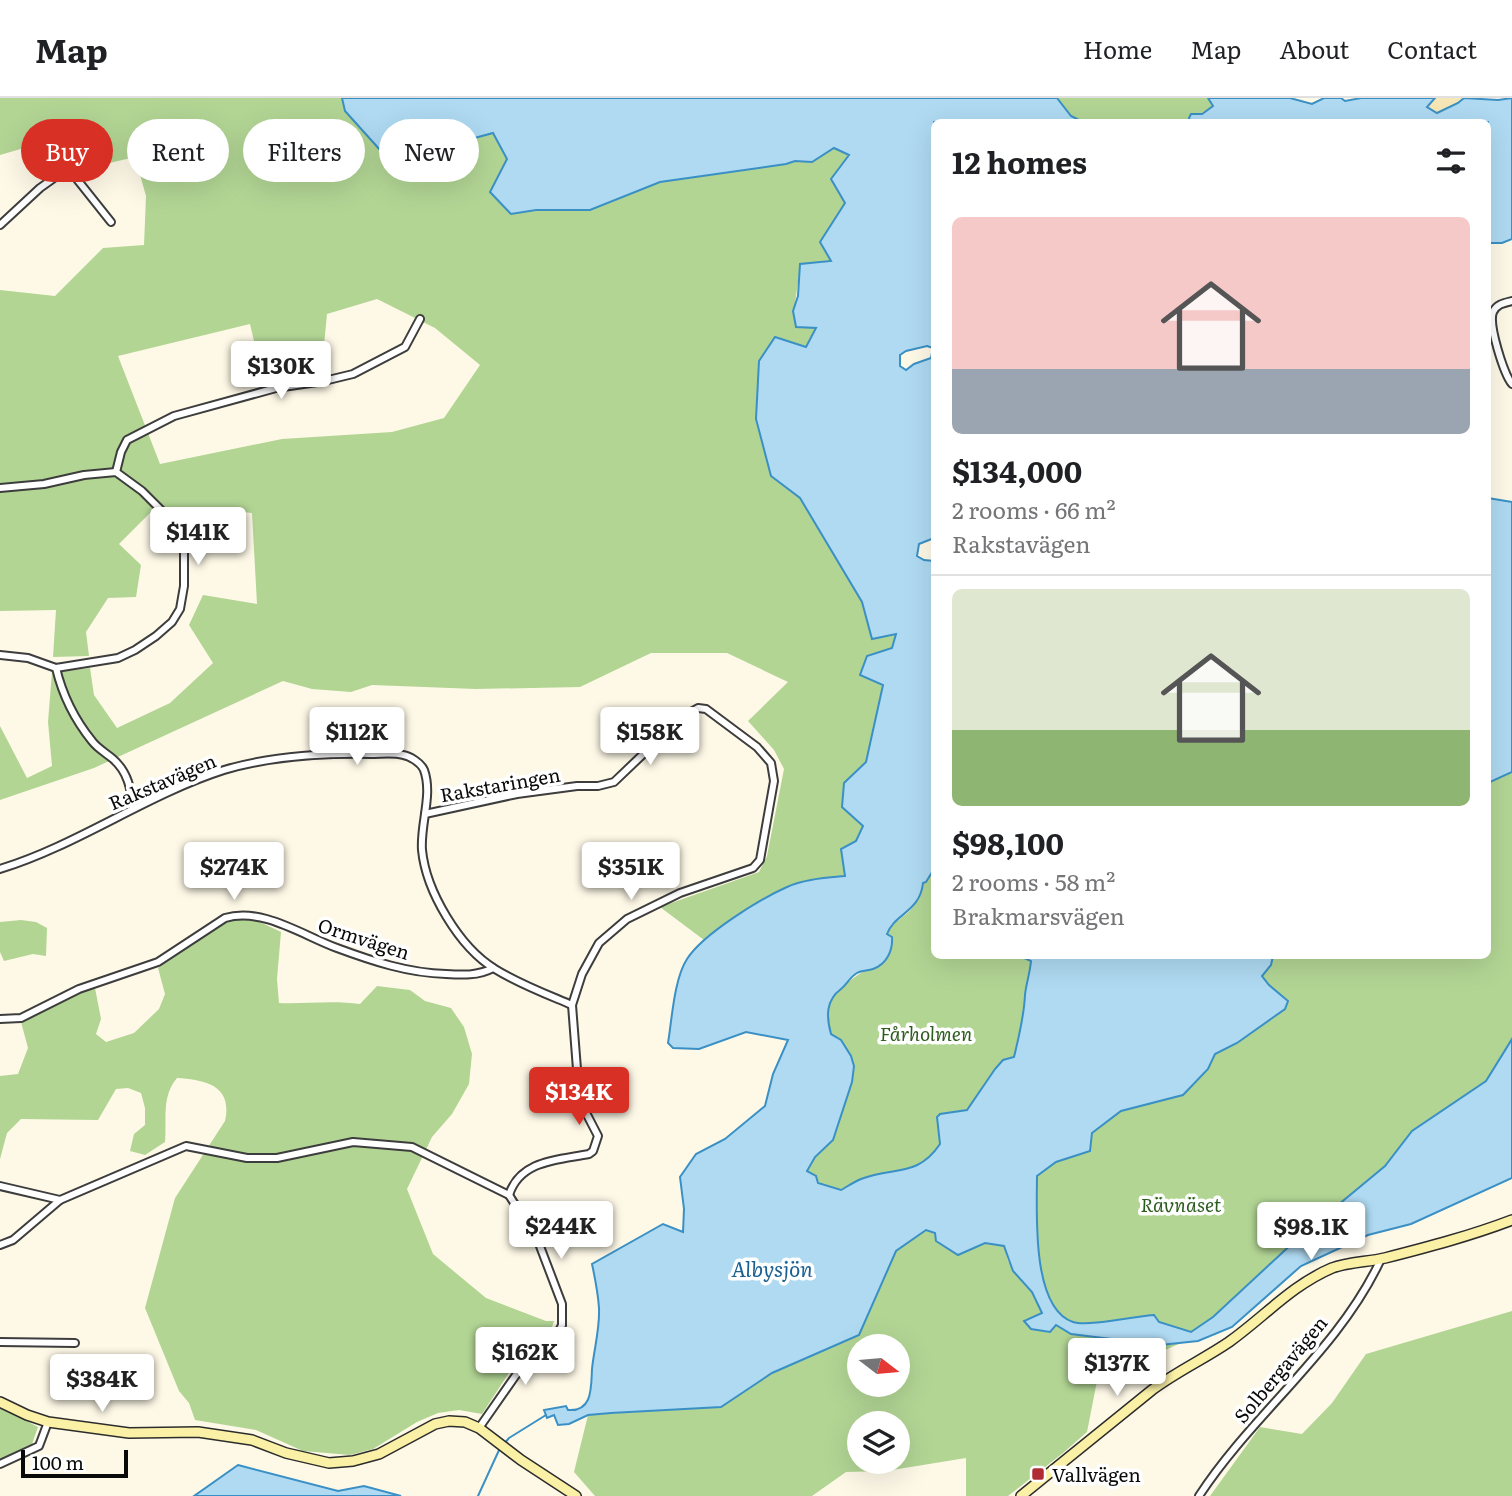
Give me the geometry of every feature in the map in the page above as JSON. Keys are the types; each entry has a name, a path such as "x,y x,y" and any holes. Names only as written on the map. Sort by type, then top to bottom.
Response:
{"street":[{"path":"0,225 40,188 68,168 111,222"},
{"path":"1512,301 1501,304 1494,311 1492,318 1507,378 1512,384"},
{"path":"116,472 127,440 174,416 276,388 353,374 405,347 420,319"},
{"path":"0,488 116,472 142,491 171,520 184,540 184,586 180,609 172,622 135,650 117,658 56,668 28,658 0,654"},
{"path":"56,668 80,725 94,744 116,762 130,782 133,808"},
{"name":"Rakstaringen","path":"425,814 517,794 614,782 682,717 698,708 718,716 757,747 771,763 774,781 760,860 753,868 680,892 627,919 599,943 582,974 572,1005"},
{"name":"Rakstavägen","path":"0,869 53,848 133,808 225,770 279,758 322,753 404,755 419,763 424,770 426,786 422,846 431,888 454,926 474,951 493,968 572,1005"},
{"name":"Ormvägen","path":"0,1019 21,1018 79,989 158,962 225,918 237,915 251,915 351,953 414,971 464,975 482,973 493,968"},
{"path":"509,1195 518,1176 533,1166 546,1161 589,1154 596,1144 598,1136 583,1107 578,1082 572,1005"},
{"path":"0,1245 13,1240 60,1200 186,1146 238,1157 277,1158 353,1142 412,1147 509,1195 538,1241 562,1304 562,1325 557,1335 516,1375 480,1428"},
{"path":"0,1186 60,1200"},
{"path":"1021,1496 1173,1374 1229,1341 1289,1292 1335,1267 1381,1259 1466,1237 1512,1220"},
{"name":"Solbergavägen","path":"1199,1496 1233,1449 1313,1359 1369,1284 1381,1259"},
{"path":"0,1342 75,1343"},
{"path":"0,1402 48,1422 128,1433 198,1432 252,1440 286,1453 329,1463 353,1461 379,1454 442,1422 465,1422 480,1428 521,1460 576,1496"},
{"path":"0,1464 38,1446 48,1422"}],"green space":[{"path":"0,98 342,98 345,111 352,119 243,119 243,182 365,182 365,133 379,149 379,182 479,182 479,137 493,133 507,159 511,214 536,210 590,210 660,182 795,161 812,162 834,148 855,153 845,203 820,242 831,262 800,264 795,303 796,326 816,327 806,347 775,337 759,361 756,419 771,476 800,498 862,602 872,639 896,633 892,648 867,656 861,674 883,685 866,762 844,783 842,807 863,826 845,876 788,886 704,940 660,907 759,872 767,856 784,769 774,750 748,721 788,682 727,653 651,653 580,687 476,689 372,685 351,692 312,689 283,681 94,768 0,800 0,726 27,778 52,766 48,722 52,672 90,668 94,695 117,728 170,703 213,663 189,625 203,595 257,604 252,513 201,507 150,513 119,544 141,565 136,597 108,598 86,632 89,656 53,657 56,610 0,611 0,290 55,296 103,248 144,245 146,196 142,182 229,182 229,119 127,119 127,159 113,162 113,119 21,119 21,149 0,155","holes":["377,299 435,328 480,365 444,418 392,432 282,439 160,464 118,356 250,324 265,388 303,379 301,359 324,345 327,314"]},
{"path":"1057,98 1208,98 1213,106 1193,119 1077,119 1071,116"},
{"name":"Rävnäset","path":"1512,772 1512,1039 1486,1081 1412,1131 1385,1166 1297,1239 1213,1317 1191,1332 1159,1322 1154,1315 1080,1323 1073,1322 1059,1313 1043,1279 1039,1257 1037,1176 1056,1162 1089,1151 1092,1133 1121,1111 1183,1095 1208,1069 1215,1054 1237,1043 1278,1015 1275,989 1261,975 1271,965 1272,959 1491,959 1491,782"},
{"name":"Fårholmen","path":"931,874 931,959 1031,961 1025,1009 1014,1057 999,1065 967,1110 937,1117 940,1144 923,1161 906,1169 864,1178 843,1189 830,1188 807,1171 815,1157 833,1140 840,1117 836,1038 830,1034 828,1022 830,1003 840,989 867,968 890,927 916,903 923,883"},
{"path":"249,917 281,932 277,979 279,1003 360,1004 377,986 410,990 425,1001 451,1008 464,1027 472,1054 469,1084 452,1114 432,1137 407,1189 433,1254 486,1298 546,1321 554,1321 550,1333 514,1365 482,1414 459,1410 438,1413 417,1422 373,1449 350,1455 303,1451 256,1430 195,1420 189,1403 179,1391 145,1308 175,1198 225,1121 225,1099 221,1092 207,1083 177,1078 167,1101 165,1142 145,1155 130,1151 134,1134 145,1125 145,1108 141,1093 128,1088 116,1089 98,1120 21,1119 7,1133 0,1159 0,1076 18,1074 28,1048 21,1022 77,993 95,988 101,1019 96,1034 106,1042 134,1033 159,1009 165,994 158,968 230,919"},
{"path":"0,922 36,922 47,928 46,956 33,954 4,961 0,952"},
{"path":"926,1230 935,1233 958,1255 985,1243 1004,1246 1008,1261 1032,1292 1042,1313 1024,1321 1031,1329 1056,1325 1160,1345 1183,1342 1097,1381 1087,1432 1008,1496 966,1496 966,1458 910,1467 910,1411 847,1411 847,1472 812,1496 595,1496 574,1472 588,1415 721,1407 772,1373 847,1340 847,1397 910,1397 910,1334 858,1334 896,1251"},
{"path":"1512,1311 1512,1496 1210,1496 1260,1427 1302,1434 1332,1403 1366,1354"},
{"path":"0,1407 38,1427 32,1444 0,1459"}],"sand":[{"path":"1435,98 1464,98 1436,113 1427,107"}],"water":[{"name":"Albysjön","path":"342,98 1057,98 1071,116 1077,119 931,119 931,347 906,351 900,355 900,366 906,370 931,358 931,539 919,544 917,556 931,561 931,874 923,883 921,893 912,907 890,927 887,934 892,937 891,947 885,960 878,967 855,975 836,993 830,1003 828,1021 831,1034 841,1040 854,1066 852,1082 833,1140 815,1157 807,1171 816,1176 818,1183 841,1190 873,1175 914,1167 931,1155 940,1144 937,1117 940,1114 967,1110 995,1069 1003,1060 1014,1057 1031,961 1027,959 1272,959 1262,976 1288,1001 1285,1009 1237,1043 1215,1054 1208,1069 1183,1095 1121,1111 1092,1133 1090,1151 1056,1162 1037,1176 1037,1234 1043,1279 1059,1313 1073,1322 1100,1322 1154,1315 1159,1322 1191,1332 1213,1317 1297,1239 1385,1166 1412,1131 1486,1081 1512,1039 1512,1178 1411,1224 1368,1235 1301,1266 1232,1327 1198,1341 1160,1345 1071,1334 1056,1325 1050,1332 1031,1329 1024,1321 1042,1313 1032,1292 1013,1271 1004,1246 985,1243 958,1255 936,1241 935,1233 926,1230 896,1251 859,1334 847,1334 847,1340 772,1373 721,1407 588,1415 569,1424 558,1425 554,1415 547,1418 544,1410 566,1406 568,1410 576,1410 586,1403 589,1397 599,1316 592,1264 663,1224 683,1232 684,1209 680,1177 696,1154 725,1139 765,1106 773,1074 788,1040 746,1032 699,1049 673,1048 668,1043 679,977 695,949 748,908 801,882 845,876 841,849 856,841 863,826 842,807 844,783 866,762 883,685 860,675 867,656 892,648 896,634 872,639 862,602 800,498 771,476 756,419 759,361 775,337 806,347 816,328 796,327 793,311 798,296 800,264 831,261 820,242 845,203 831,179 849,155 834,148 812,162 795,161 660,182 590,210 536,210 511,214 490,192 507,159 493,133 479,137 479,119 379,119 379,149 365,133 365,119 352,119 345,111"},
{"path":"1208,98 1290,98 1312,104 1324,98 1341,98 1345,101 1361,98 1435,98 1427,107 1437,113 1464,98 1512,98 1512,239 1491,243 1491,119 1189,119 1191,114 1202,114 1213,106"},
{"path":"1491,498 1512,502 1512,772 1491,782"},
{"path":"238,1465 338,1491 364,1486 401,1496 194,1496"}],"waterway":[{"path":"504,1444 546,1415"},
{"path":"478,1496 500,1448"}],"place":[{"name":"Vallvägen","path":"1038,1474"}]}
